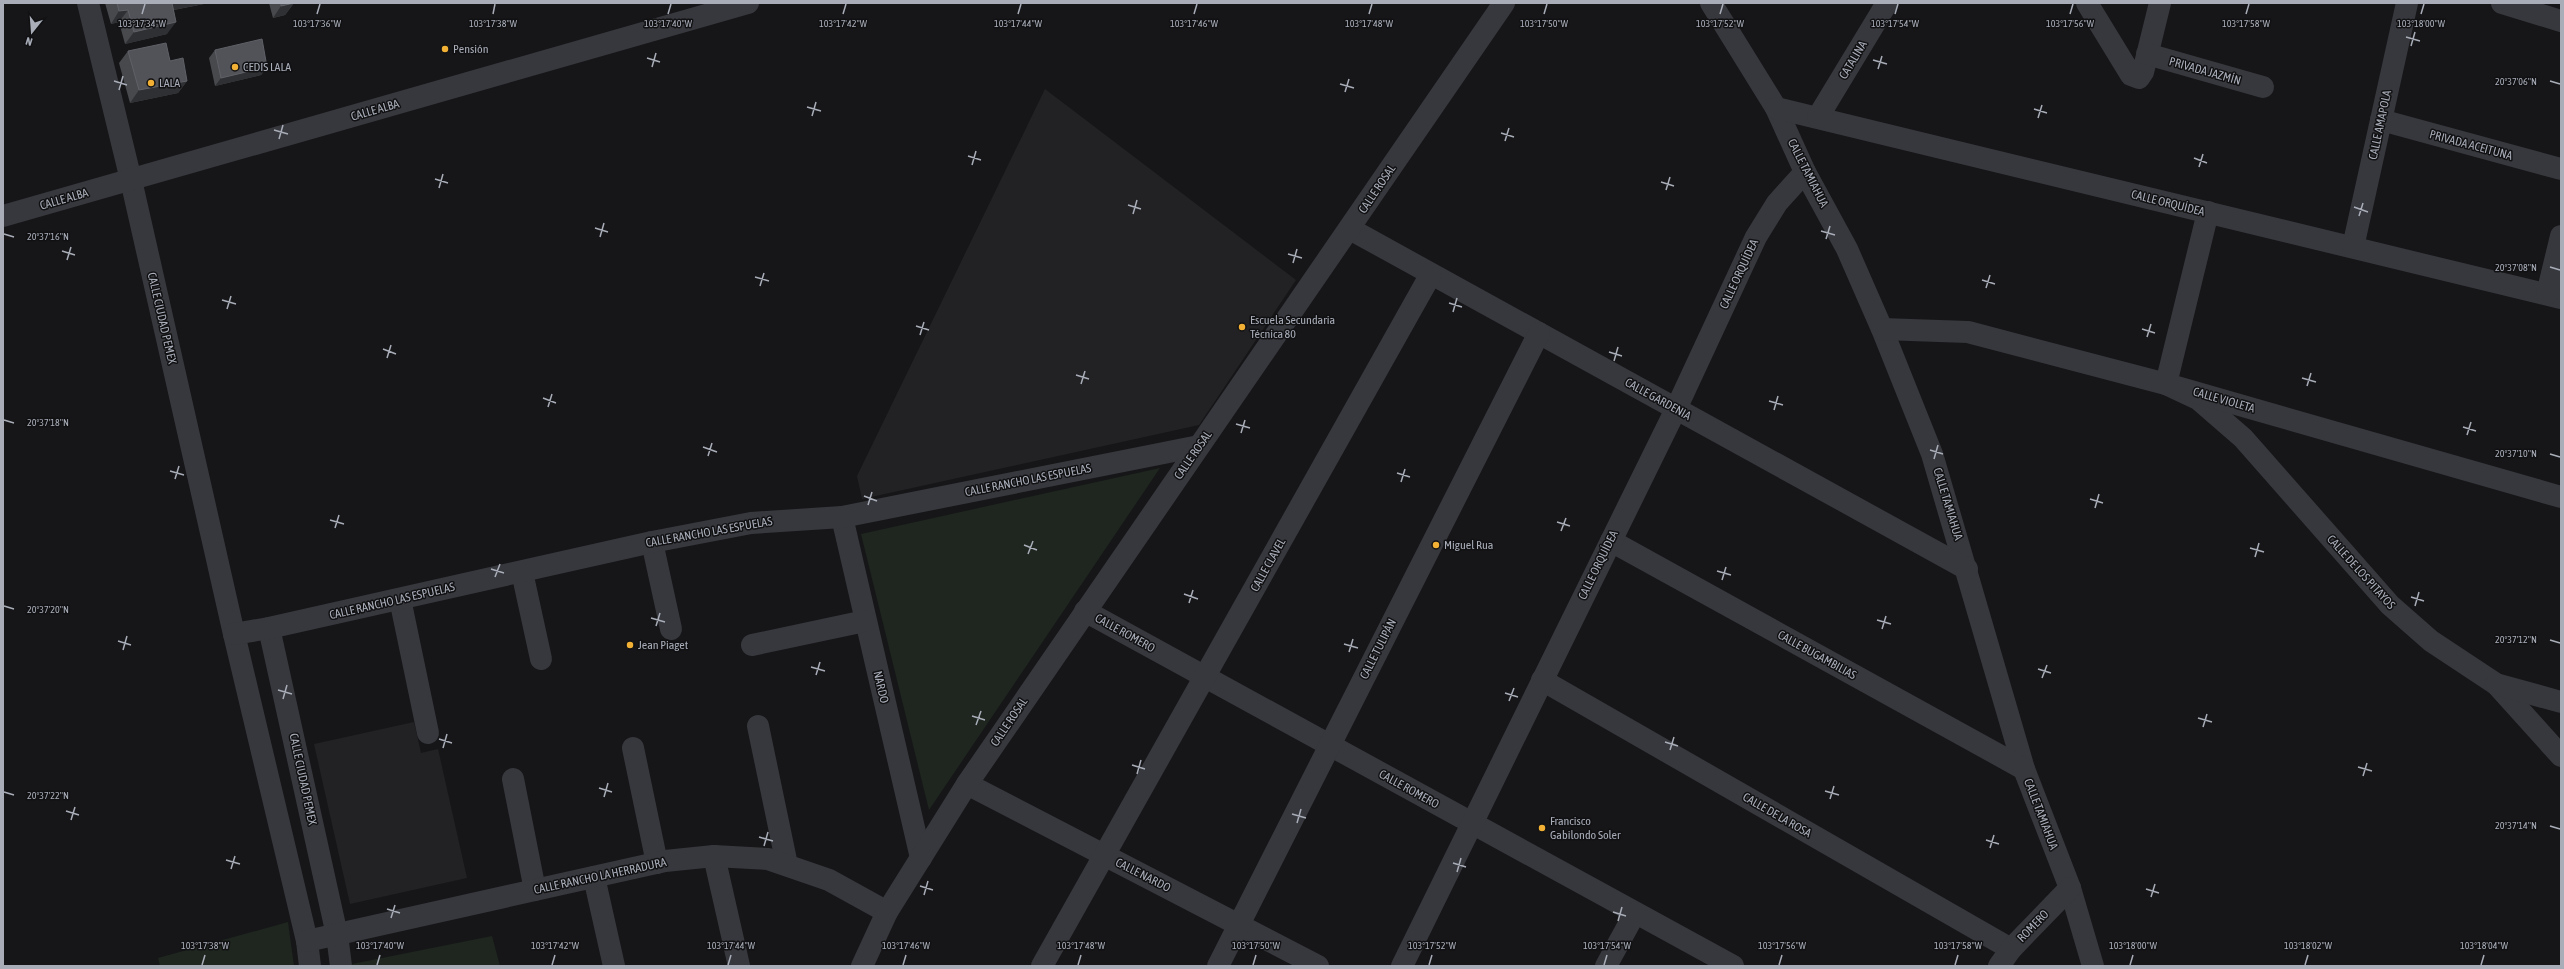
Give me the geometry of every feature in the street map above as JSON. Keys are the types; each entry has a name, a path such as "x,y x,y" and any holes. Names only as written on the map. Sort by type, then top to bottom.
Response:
{"street":[{"name":"CALLE CIUDAD PEMEX","path":"88,3 131,180 234,634 308,941 310,966"},
{"name":"CALLE ALBA","path":"3,216 748,3"},
{"name":"CALLE ROSAL","path":"862,966 887,912 967,784 1504,3"},
{"name":"CALLE TAMIAHUA","path":"1711,3 1776,108 1805,172 1847,249 1882,329 1932,454 1967,569 2024,769 2070,888 2092,966"},
{"name":"CATALINA","path":"1818,118 1887,3"},
{"path":"2087,3 2131,75 2138,78 2142,76 2160,3"},
{"name":"CALLE AMAPOLA","path":"2353,247 2407,3"},
{"path":"2502,3 2561,21"},
{"name":"PRIVADA JAZMÍN","path":"2147,54 2263,87"},
{"name":"CALLE ORQUÍDEA","path":"1776,108 2554,296"},
{"name":"PRIVADA ACEITUNA","path":"2381,120 2561,169"},
{"name":"CALLE ORQUÍDEA","path":"1402,966 1676,408 1756,238 1777,202 1805,172"},
{"path":"2166,384 2208,212"},
{"name":"CALLE GARDENIA","path":"1350,229 1967,569"},
{"path":"2554,296 2561,236"},
{"name":"CALLE CLAVEL","path":"1042,966 1431,274"},
{"name":"CALLE VIOLETA","path":"1882,329 1968,332 2166,384 2561,497"},
{"name":"CALLE TULIPÁN","path":"1218,966 1539,333"},
{"name":"CALLE DE LOS PITAYOS","path":"2166,384 2198,399 2242,438 2390,605 2431,641 2496,684 2561,756"},
{"name":"CALLE RANCHO LAS ESPUELAS","path":"269,628 652,542 768,520 842,517 1199,446"},
{"name":"NARDO","path":"842,517 921,858"},
{"name":"CALLE BUGAMBILIAS","path":"1611,540 2024,769"},
{"path":"652,542 671,629"},
{"path":"522,572 541,659"},
{"path":"400,599 428,733"},
{"name":"CALLE ROMERO","path":"1085,611 1733,966"},
{"path":"752,645 865,621"},
{"name":"CALLE CIUDAD PEMEX","path":"269,628 337,935 341,966"},
{"path":"234,634 269,628"},
{"name":"CALLE DE LA ROSA","path":"1542,680 2005,958"},
{"path":"2496,684 2561,702"},
{"path":"758,726 787,865"},
{"path":"633,748 657,863"},
{"path":"513,779 535,890"},
{"name":"CALLE NARDO","path":"967,784 1318,966"},
{"path":"714,856 739,966"},
{"name":"CALLE RANCHO LA HERRADURA","path":"308,941 657,863 714,856 768,858 829,880 887,912"},
{"path":"594,877 614,966"},
{"name":"ROMERO","path":"2005,958 2070,888"},
{"path":"1606,966 1635,913"}],"shaded area":[{"path":"1045,89 1296,280 1199,425 862,499 857,476"},
{"path":"1160,468 929,810 861,534"},
{"path":"414,722 421,753 438,749 467,878 350,904 314,744"},
{"path":"288,922 294,966 160,966 158,958"},
{"path":"492,936 500,966 353,966 352,964"}],"building":[{"path":"117,3 172,3 176,22 134,32 128,10 119,11"},
{"path":"281,3 294,3 281,6"},
{"name":"CEDIS LALA","path":"262,39 267,67 221,78 215,50"},
{"path":"166,43 170,61 183,58 187,81 139,90 128,51"}],"place":[{"name":"Pensión","path":"445,49"},
{"name":"CEDIS LALA","path":"235,67"},
{"name":"LALA","path":"151,83"},
{"name":"Escuela Secundaria Técnica 80","path":"1242,327"},
{"name":"Miguel Rua","path":"1436,545"},
{"name":"Jean Piaget","path":"630,645"},
{"name":"Francisco Gabilondo Soler","path":"1542,828"}]}
